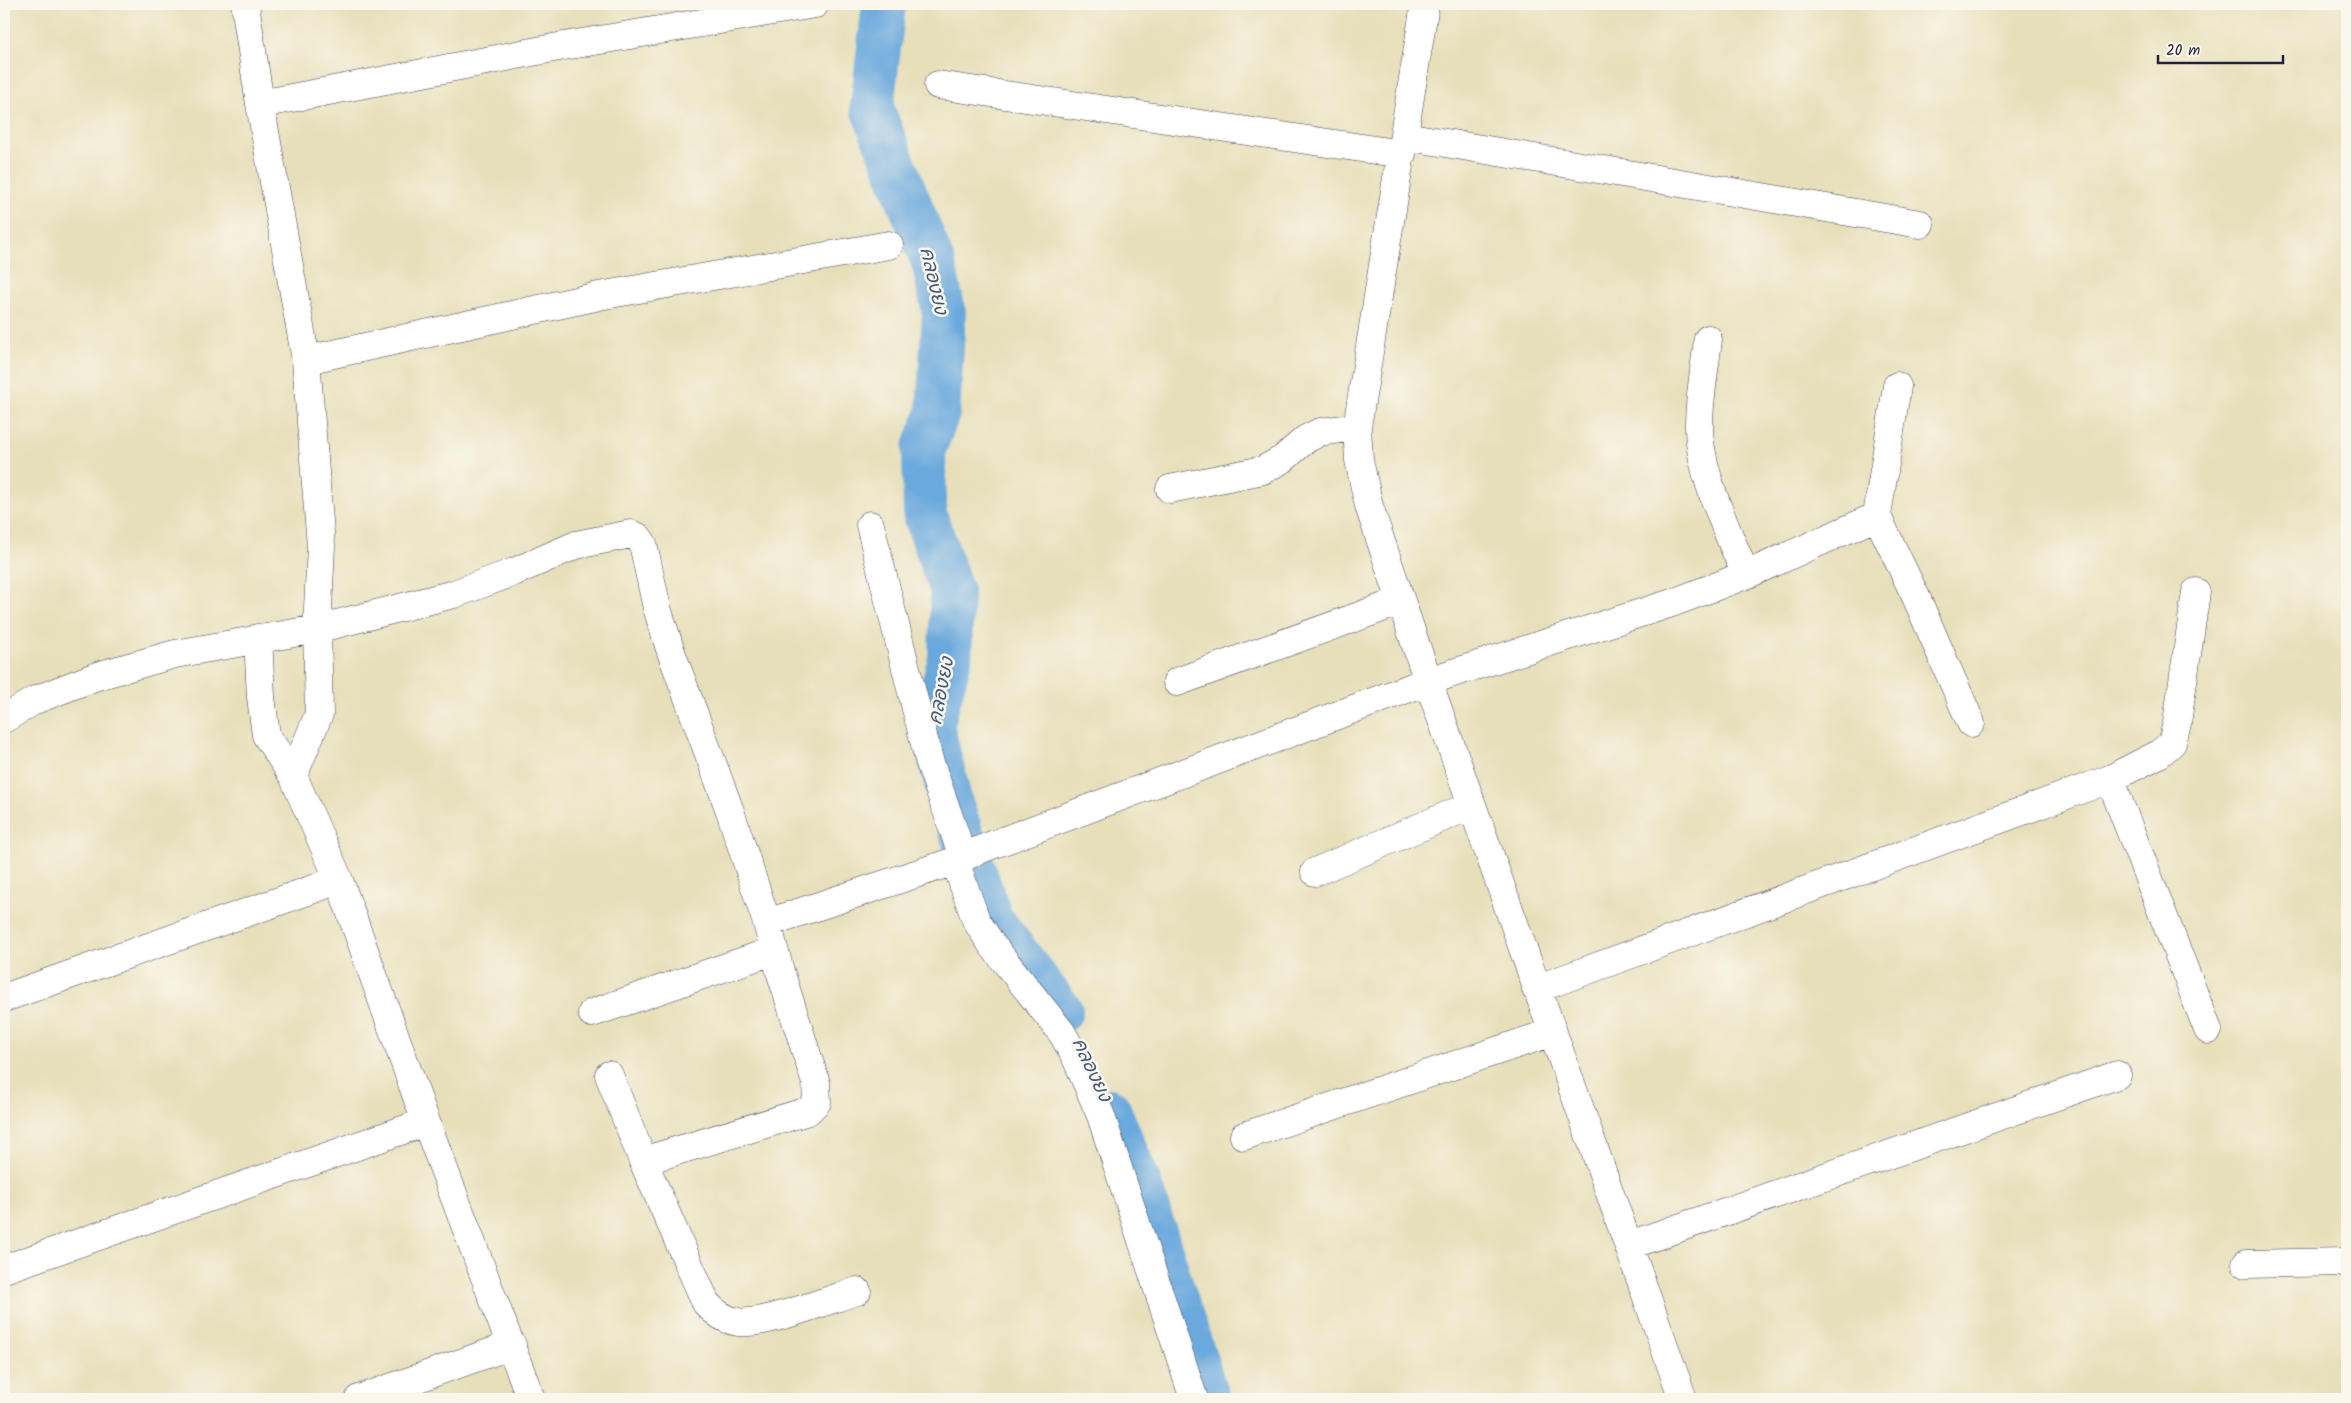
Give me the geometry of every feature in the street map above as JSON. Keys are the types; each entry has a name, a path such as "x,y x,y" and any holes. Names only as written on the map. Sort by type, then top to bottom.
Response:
{"street":[{"path":"246,4 260,104 306,360 321,546 318,616 319,714 293,776"},
{"path":"260,104 564,46 815,4"},
{"path":"1425,4 1404,145 1357,427 1359,460 1369,506 1428,681 1536,989 1684,1399"},
{"path":"938,85 1404,145 1920,224"},
{"path":"306,360 599,296 889,245"},
{"path":"1708,339 1699,427 1707,472 1724,525 1746,575"},
{"path":"1896,386 1876,516 1916,597 1971,723"},
{"path":"1170,489 1263,470 1283,459 1306,439 1320,432 1357,427"},
{"path":"767,923 967,856 1428,681 1672,604 1746,575 1876,516"},
{"path":"870,525 929,760 967,856 976,920 1011,970 1062,1033 1076,1058 1101,1116 1194,1399"},
{"path":"4,719 35,700 97,676 174,654 258,638 318,616 454,594 514,572 576,545 631,534 638,537 643,544 657,608 671,652 730,810 816,1083 816,1102 808,1111 643,1161"},
{"path":"1536,989 2110,779 2159,754 2172,743 2178,723 2196,592"},
{"path":"1177,682 1401,601"},
{"path":"258,638 260,697 266,735 293,776 339,880 426,1122 532,1399"},
{"path":"2110,779 2208,1030"},
{"path":"1315,872 1472,805"},
{"path":"4,998 339,880"},
{"path":"592,1013 774,951"},
{"path":"1244,1136 1553,1032"},
{"path":"609,1075 643,1161 706,1304 715,1313 740,1322 763,1320 857,1292"},
{"path":"1630,1245 2117,1075"},
{"path":"4,1269 426,1122"},
{"path":"2246,1264 2347,1262"},
{"path":"359,1399 512,1345"}],"waterway":[{"name":"คลองยง","path":"884,4 872,108 934,265 944,313 938,413 924,449 925,515 952,592 950,659 932,725 950,800 991,919 1061,1011"},
{"name":"คลองยง","path":"1109,1110 1139,1182 1208,1399"}]}
